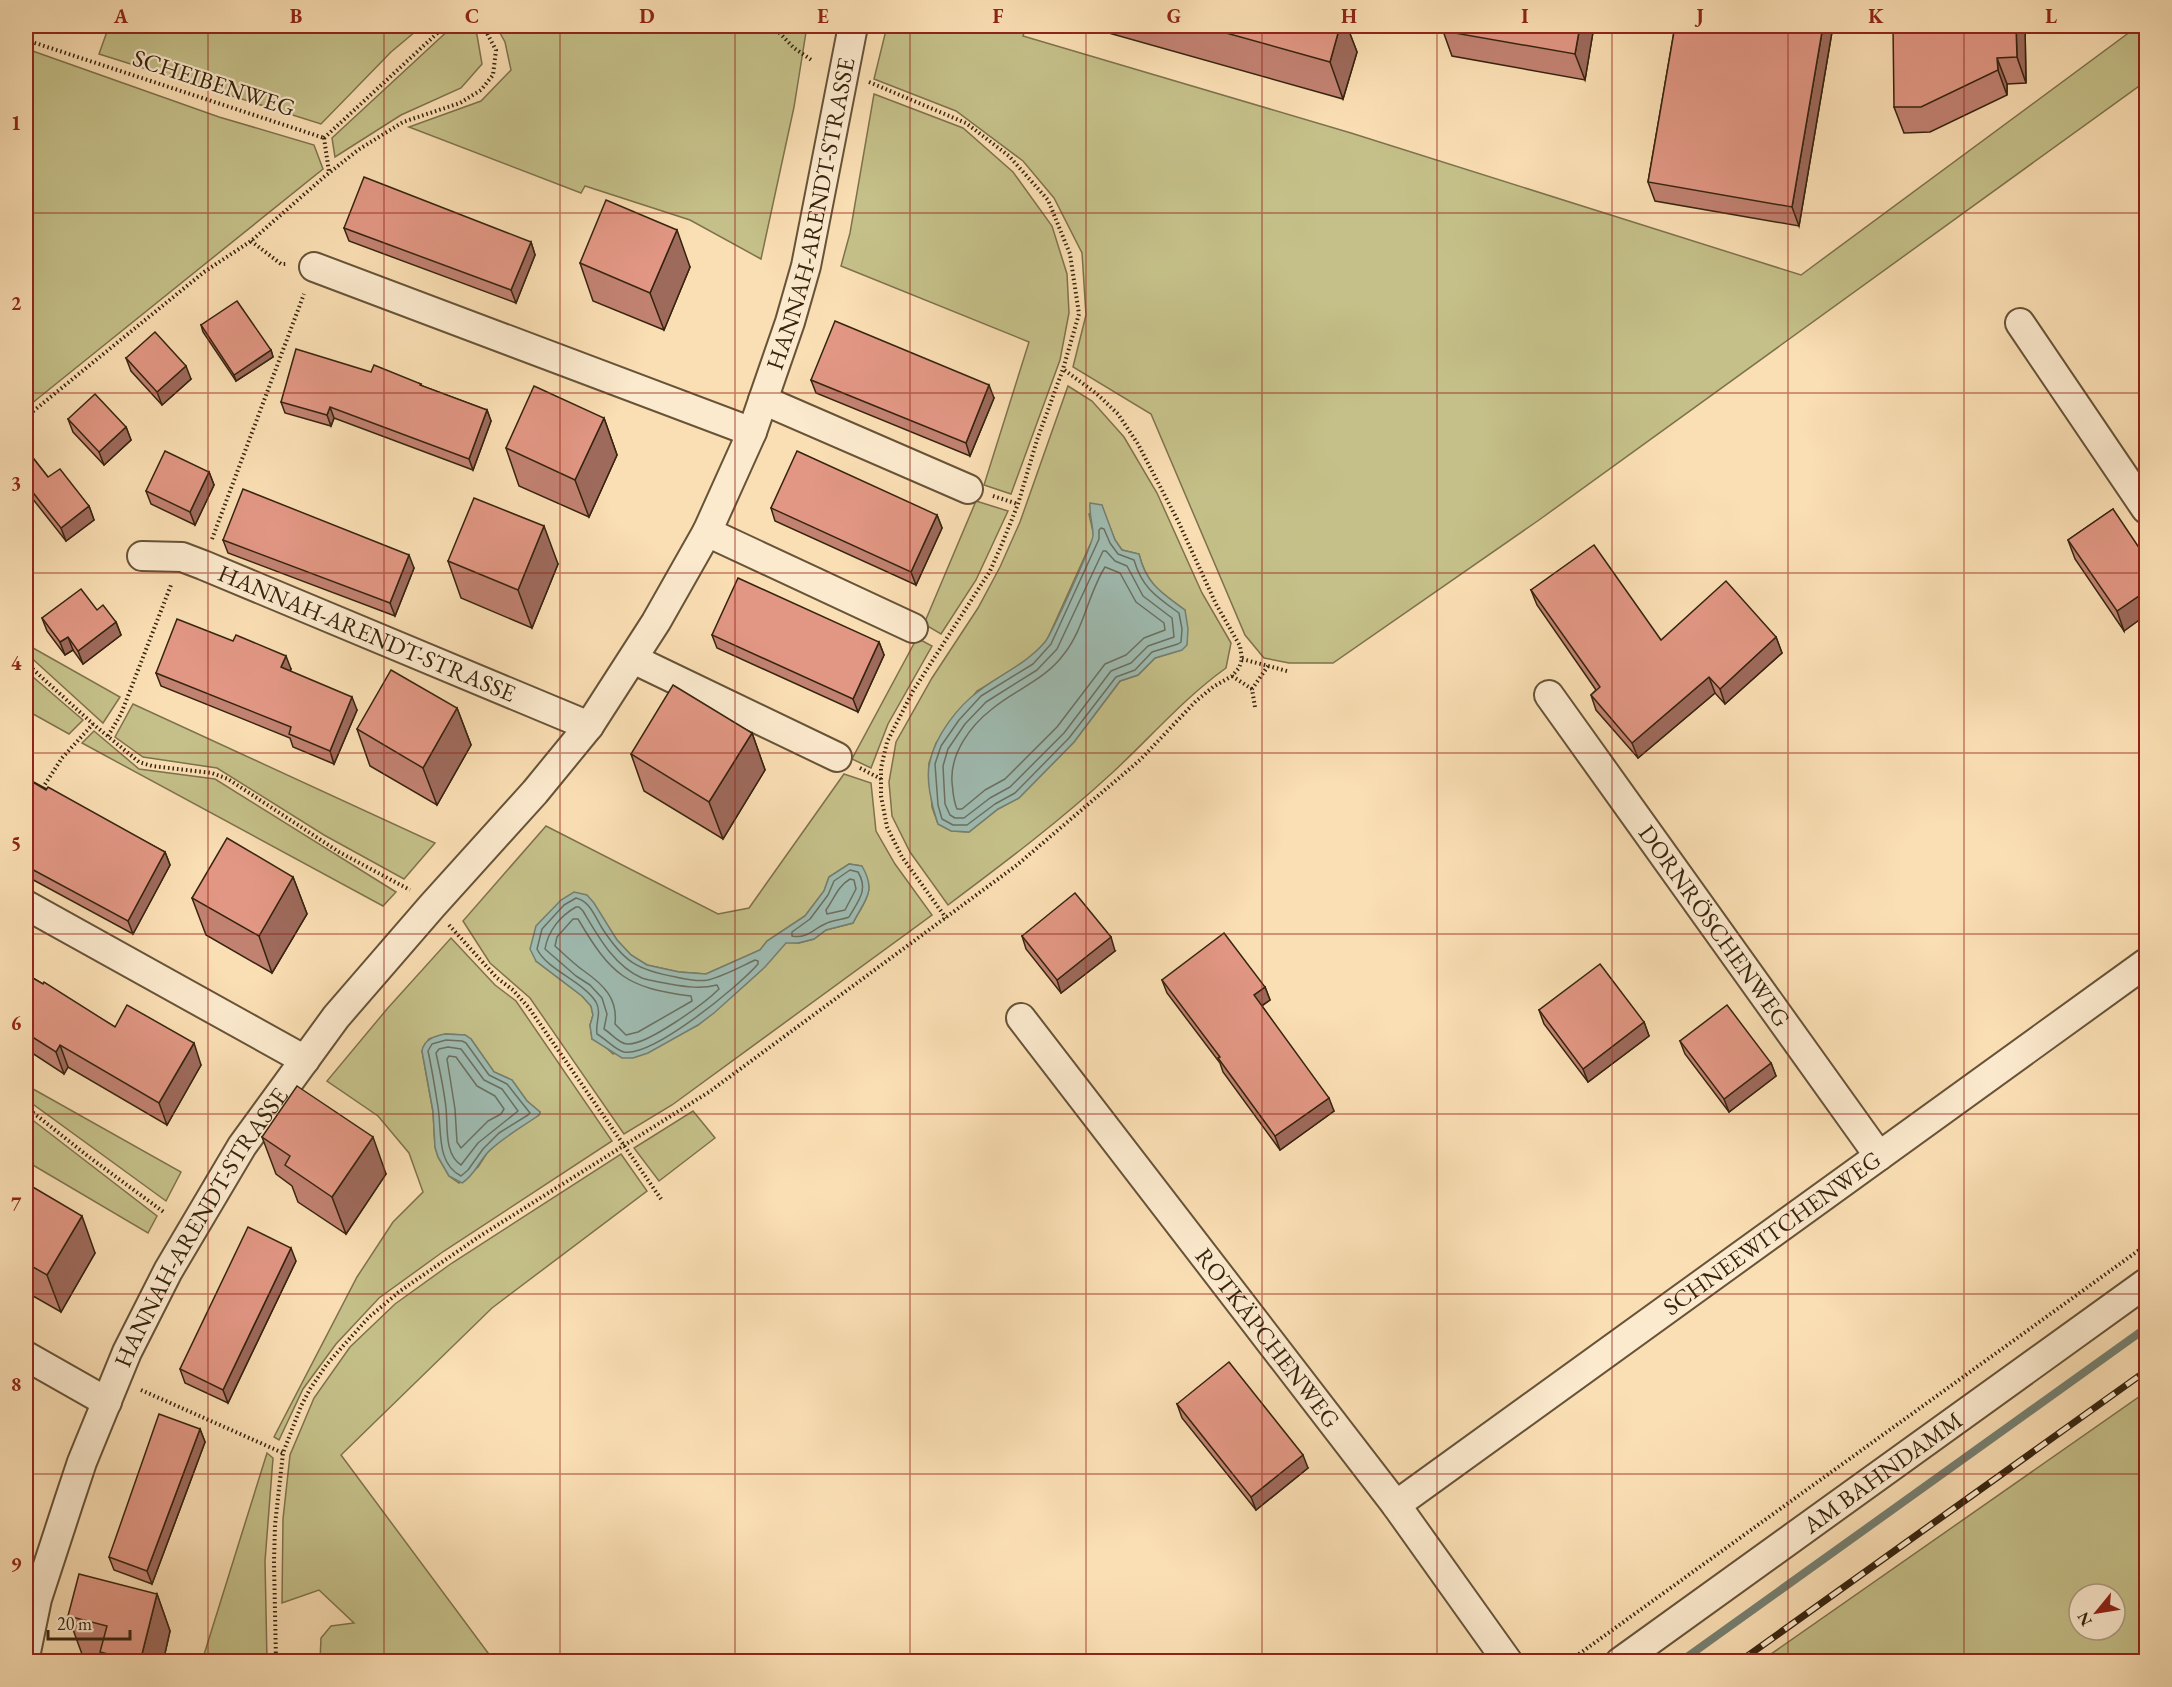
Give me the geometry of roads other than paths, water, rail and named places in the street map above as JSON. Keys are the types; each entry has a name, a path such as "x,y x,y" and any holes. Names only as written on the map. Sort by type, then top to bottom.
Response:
{"street":[{"name":"HANNAH-ARENDT-STRASSE","path":"26,1652 37,1599 82,1462 141,1321 242,1146 336,1017 535,792 589,726 688,569 707,532 752,432 790,322 806,266 853,26"},
{"path":"314,267 752,432"},
{"path":"2020,323 2146,509"},
{"name":"HANNAH-ARENDT-STRASSE","path":"763,400 968,489"},
{"path":"707,532 913,628"},
{"name":"HANNAH-ARENDT-STRASSE","path":"142,556 192,561 589,726"},
{"path":"633,659 837,757"},
{"name":"DORNRÖSCHENWEG","path":"1549,695 1879,1156"},
{"path":"26,905 305,1060"},
{"name":"SCHNEEWITCHENWEG","path":"1396,1505 2146,963"},
{"name":"ROTKÄPCHENWEG","path":"1021,1018 1396,1505 1508,1662"},
{"name":"AM BAHNDAMM","path":"1620,1662 2146,1282"},
{"path":"26,1356 112,1391"}],"water":[{"path":"1090,503 1102,505 1115,540 1122,550 1139,554 1146,573 1156,587 1185,610 1188,629 1187,645 1182,650 1155,658 1138,675 1120,681 1074,742 1019,798 998,809 969,832 951,831 938,824 929,784 929,768 937,741 949,722 971,697 1030,657 1045,642 1072,588 1093,535"},
{"path":"849,864 862,866 869,882 868,895 853,923 826,930 814,939 786,943 765,967 714,1013 698,1025 648,1053 633,1058 622,1058 592,1039 591,1006 582,996 536,961 530,949 536,926 561,900 574,892 587,895 617,940 631,955 647,965 679,972 706,974 760,950 767,941 805,916 824,891 829,877"},
{"path":"445,1034 465,1035 471,1039 494,1072 512,1080 527,1101 540,1112 489,1151 462,1183 449,1176 438,1157 435,1147 433,1111 422,1051 428,1041"}],"waterway":[{"path":"1680,1662 2146,1328"}],"railway":[{"path":"1739,1662 2146,1371"}]}
